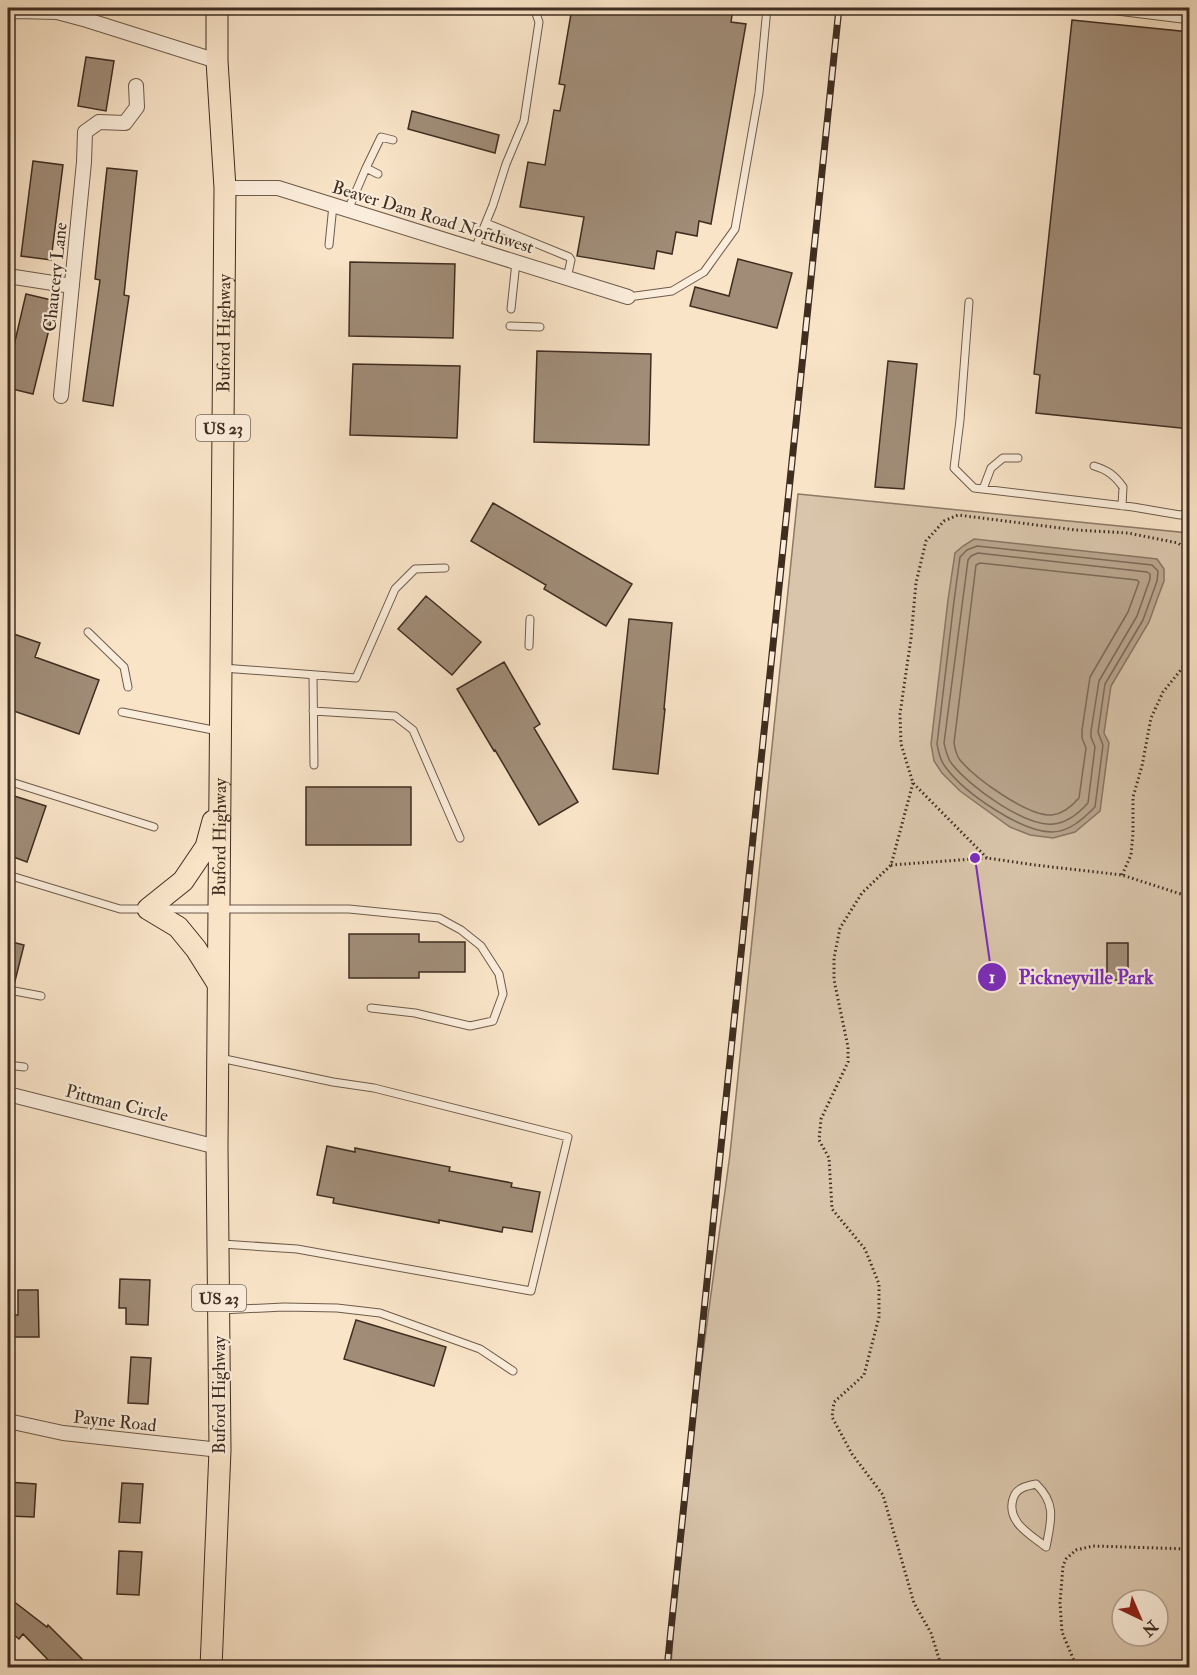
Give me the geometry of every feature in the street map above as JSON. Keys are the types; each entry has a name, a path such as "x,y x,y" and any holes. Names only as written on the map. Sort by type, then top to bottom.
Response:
{"main road":[{"name":"Buford Highway","path":"210,1668 220,1450 217,1147 225,188 217,61 217,8"},
{"path":"218,985 196,949 178,927 148,909 183,881 206,847 220,798"}],"street":[{"path":"8,13 57,12 217,61"},
{"name":"Chaucery Lane","path":"61,396 85,132 99,122 125,123 136,107 136,86"},
{"name":"Beaver Dam Road Northwest","path":"225,188 278,188 628,297"},
{"path":"8,276 72,286"},
{"name":"Pittman Circle","path":"8,1094 217,1147"},
{"name":"Payne Road","path":"8,1421 63,1433 220,1450"}],"lane":[{"path":"475,249 524,121 539,22 534,8"},
{"path":"628,297 672,291 704,272 735,229 759,93 767,8"},
{"path":"1093,8 1190,20"},
{"path":"348,210 381,137 393,140"},
{"path":"366,168 378,174"},
{"path":"329,244 333,205"},
{"path":"486,223 569,257 571,260 567,278"},
{"path":"511,309 516,262"},
{"path":"969,302 954,468 974,489 1180,515 1190,513"},
{"path":"510,326 540,327"},
{"path":"983,489 991,468 1003,458 1018,458"},
{"path":"1094,466 1107,470 1123,487 1122,506"},
{"path":"221,668 356,678 394,589 416,569 445,568"},
{"path":"529,646 530,619"},
{"path":"88,632 124,667 128,687"},
{"path":"313,675 314,765"},
{"path":"313,711 395,716 413,730 460,838"},
{"path":"122,712 220,732"},
{"path":"8,781 154,828"},
{"path":"8,875 120,909 348,909 439,918 462,930 480,946 499,974 503,994 493,1021 470,1026 415,1013 371,1008"},
{"path":"9,990 41,996"},
{"path":"218,1057 333,1082 374,1088 568,1137 531,1292 297,1249 218,1244"},
{"path":"8,1065 24,1067"},
{"path":"219,1310 284,1307 337,1308 380,1313 480,1350 513,1371"},
{"path":"1036,1484 1046,1493 1051,1506 1046,1547 1025,1531 1015,1520 1011,1509 1014,1496 1024,1486 1036,1484"}],"path":[{"path":"987,858 913,783 901,744 900,714 916,583 926,541 944,520 958,515 1076,530 1128,533 1178,543 1190,552"},
{"path":"1122,874 1131,855 1133,797 1142,766 1151,718 1163,692 1190,656"},
{"path":"1180,671 1190,667"},
{"path":"913,783 891,865 862,893 840,928 834,958 834,980 849,1047 848,1062 820,1119 819,1140 829,1158 832,1209 866,1249 879,1284 879,1317 864,1375 834,1402 832,1417 852,1454 883,1495 914,1603 931,1632 942,1668"},
{"path":"891,865 987,858 1122,874 1190,897"},
{"path":"1077,1668 1062,1632 1060,1603 1063,1566 1066,1559 1076,1550 1093,1546 1190,1549"}],"shaded area":[{"path":"798,494 1189,533 1189,1667 671,1668 679,1530 730,1154"}],"water":[{"path":"974,539 1157,559 1164,569 1164,581 1149,622 1111,686 1104,733 1109,743 1100,811 1075,832 1053,838 1030,835 1010,827 960,791 942,773 934,761 931,744 955,553"}],"building":[{"path":"572,8 733,8 731,22 746,24 711,224 699,221 697,236 676,232 672,254 657,251 654,269 577,256 584,217 520,207 528,162 545,165 554,110 560,111 565,85 559,84"},
{"path":"1072,20 1190,32 1190,429 1036,413 1040,375 1034,374"},
{"path":"86,57 114,61 106,111 78,106"},
{"path":"412,111 499,135 495,153 408,129"},
{"path":"33,161 63,165 51,260 21,256"},
{"path":"107,168 137,171 124,295 129,296 113,406 83,401 100,280 95,279"},
{"path":"738,259 792,273 777,328 690,306 695,287 729,296"},
{"path":"350,262 455,264 453,338 349,336"},
{"path":"26,294 56,301 33,394 8,388 8,371"},
{"path":"537,351 651,354 649,445 534,442"},
{"path":"888,361 917,364 904,489 875,487"},
{"path":"353,364 460,366 457,438 350,435"},
{"path":"493,503 632,584 606,626 544,589 546,585 471,541"},
{"path":"426,596 481,642 452,675 398,629"},
{"path":"629,619 672,623 658,774 613,769"},
{"path":"8,632 40,643 35,657 99,680 79,734 8,709"},
{"path":"504,662 540,724 534,728 578,802 539,825 457,689"},
{"path":"306,787 411,787 411,845 306,845"},
{"path":"8,794 46,806 27,862 8,855"},
{"path":"349,934 419,934 419,942 465,942 465,972 419,972 419,978 349,978"},
{"path":"8,941 24,945 14,985 8,985"},
{"path":"1107,943 1128,943 1128,980 1107,980"},
{"path":"327,1146 355,1152 355,1148 450,1167 449,1171 512,1183 511,1187 540,1192 532,1232 503,1227 502,1232 439,1220 439,1223 333,1203 334,1198 317,1195"},
{"path":"120,1279 150,1280 148,1325 126,1324 126,1308 119,1308"},
{"path":"18,1290 38,1290 39,1337 8,1337 8,1315 18,1315"},
{"path":"356,1320 446,1347 434,1386 344,1359"},
{"path":"131,1357 151,1358 148,1404 128,1403"},
{"path":"8,1482 36,1484 34,1517 8,1516"},
{"path":"122,1483 143,1484 140,1523 119,1522"},
{"path":"119,1551 142,1552 139,1595 117,1594"},
{"path":"8,1597 47,1627 48,1625 91,1668 56,1668 23,1634 19,1639 8,1630"}],"railway":[{"path":"667,1668 839,8"}],"place":[{"name":"Pickneyville Park","path":"975,858"}]}
